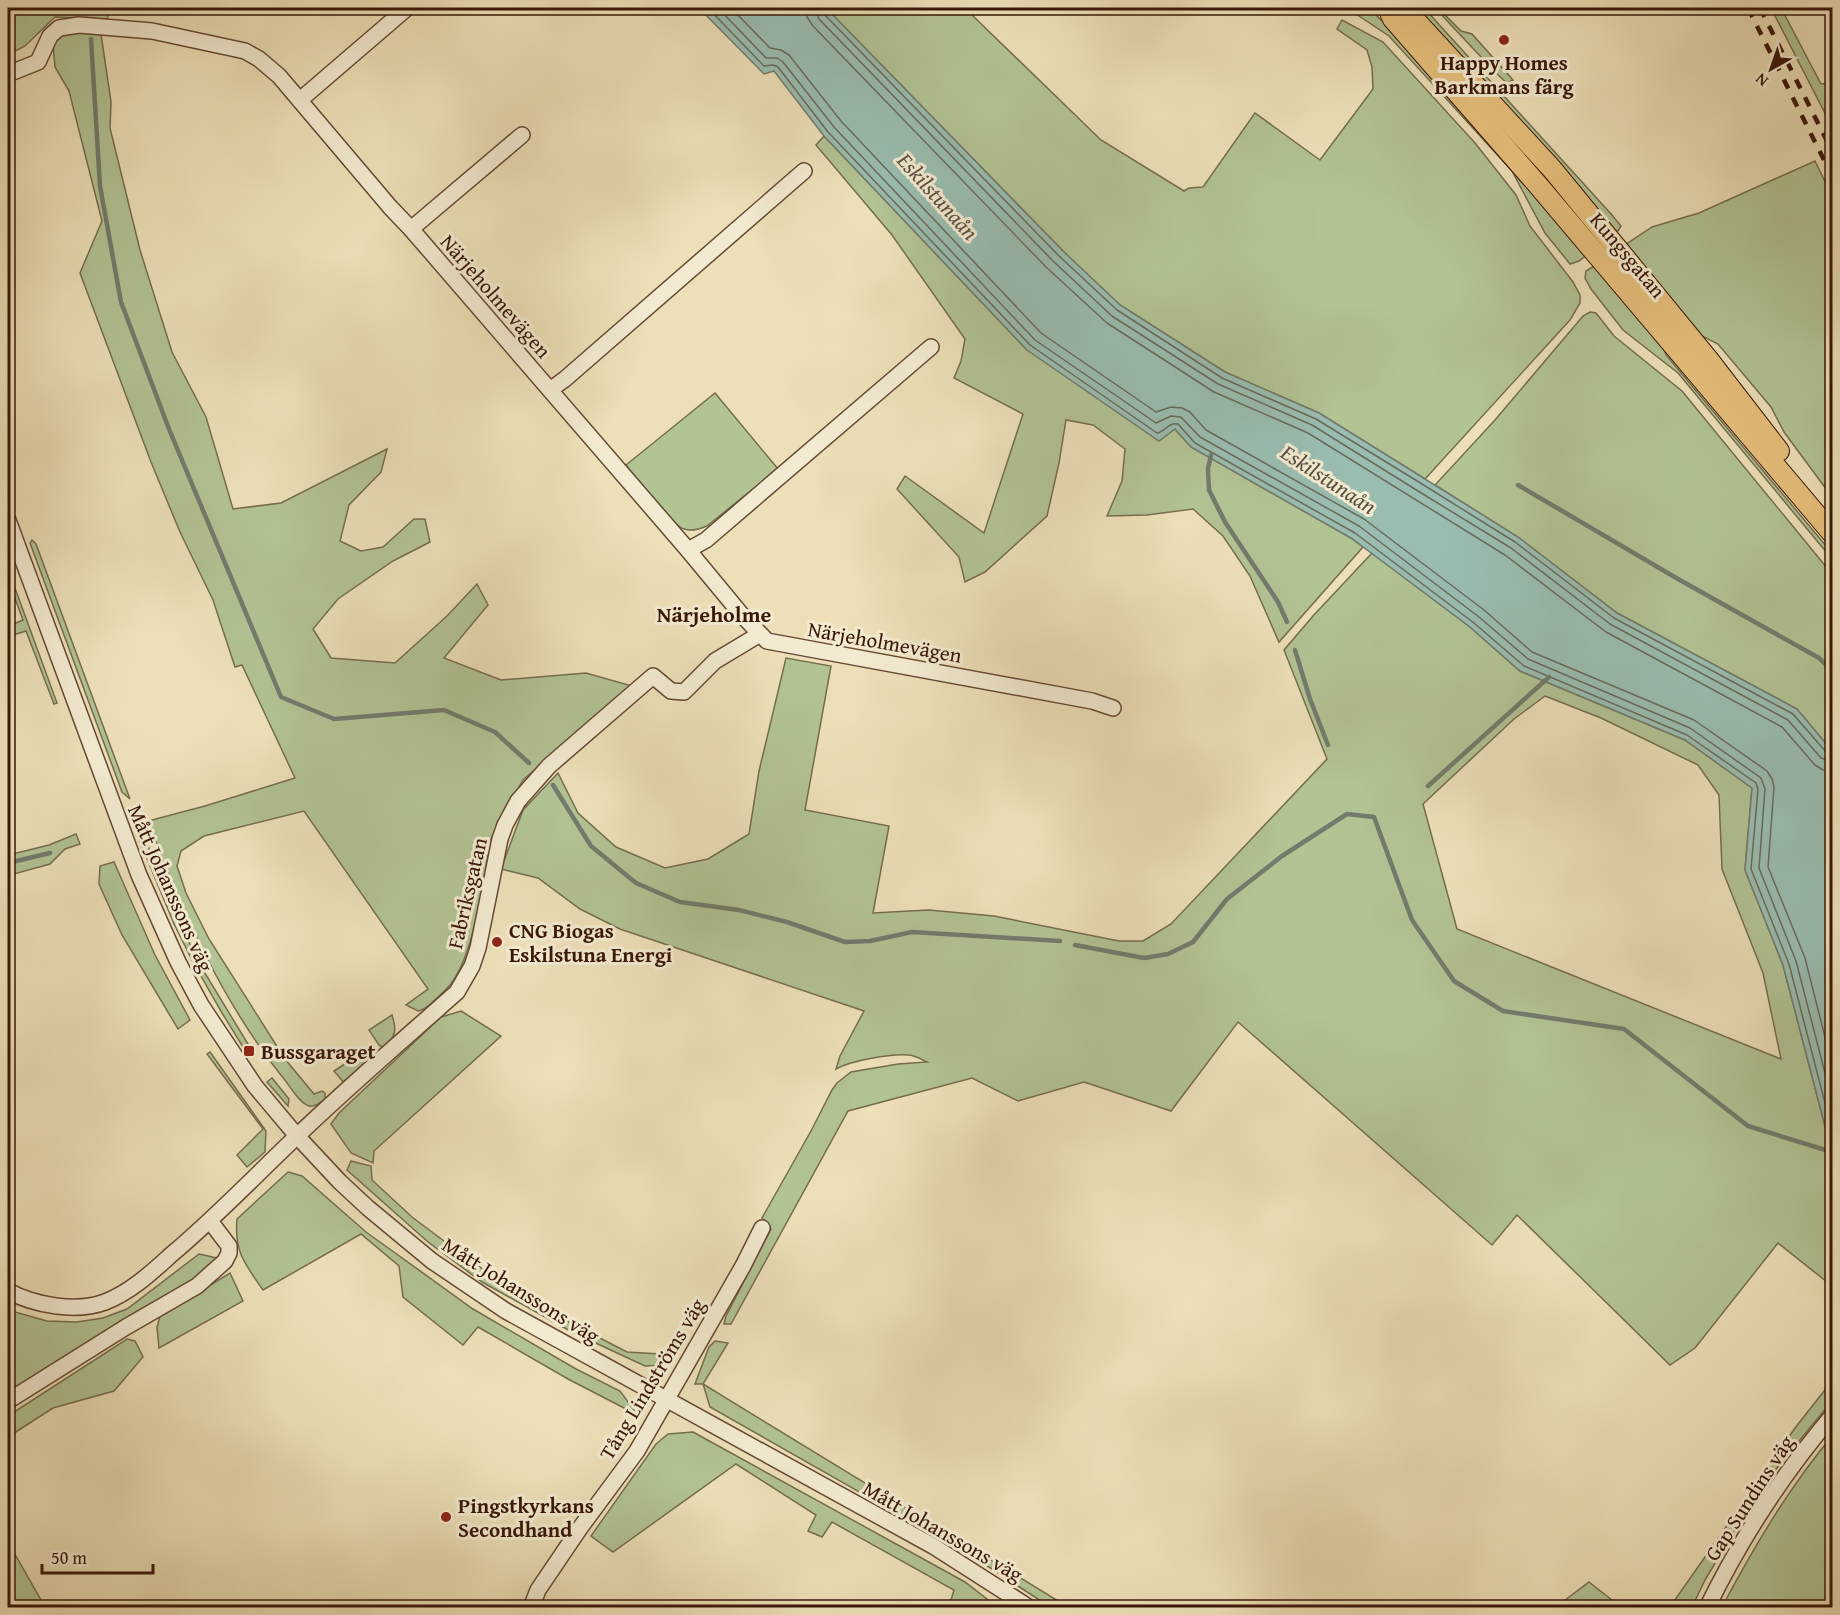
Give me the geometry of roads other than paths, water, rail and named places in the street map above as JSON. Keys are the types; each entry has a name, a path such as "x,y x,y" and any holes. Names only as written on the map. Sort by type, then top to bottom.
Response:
{"main road":[{"name":"Kungsgatan","path":"1388,8 1393,19 1537,184 1833,533"},
{"name":"Kungsgatan","path":"1404,8 1552,168 1708,359 1833,519"}],"street":[{"path":"300,100 407,8"},
{"name":"Närjeholmevägen","path":"8,74 38,63 50,36 59,28 79,25 183,36 245,51 270,68 300,100 741,614 767,641 1092,701 1113,708"},
{"name":"Närjeholmevägen","path":"411,229 522,135"},
{"name":"Närjeholmevägen","path":"549,390 804,171"},
{"path":"688,550 706,540 931,347"},
{"name":"Mått Johanssons väg","path":"8,520 114,811 158,922 201,1005 255,1086 340,1182 368,1208 442,1268 507,1311 933,1546 1030,1608"},
{"name":"Fabriksgatan","path":"8,1291 28,1299 58,1306 92,1305 105,1302 150,1274 210,1221 297,1136 457,992 472,966 478,948 495,857 505,825 519,801 549,766 653,676 671,691 684,692 715,661 760,634"},
{"path":"8,1401 126,1327 192,1290 218,1269 229,1253 230,1246 210,1221"},
{"name":"Tång Lindströms väg","path":"531,1608 538,1590 637,1451 762,1228"},
{"name":"Gap Sundins väg","path":"1707,1608 1738,1548 1766,1503 1795,1462 1833,1416"}],"water":[{"name":"Eskilstunaån","path":"699,8 826,8 1063,251 1120,305 1225,372 1319,413 1518,537 1617,613 1797,709 1832,751 1832,1153 1783,965 1745,870 1752,788 1685,740 1520,671 1470,627 1351,538 1191,447 1175,429 1159,441 1027,350 824,136 774,71 764,74"}],"waterway":[{"path":"91,39 100,186 121,302 169,429 281,697 334,719 444,710 495,732 529,763"},
{"path":"1211,455 1208,469 1209,490 1225,522 1278,602 1287,622"},
{"path":"1518,485 1819,658 1832,671"},
{"path":"1295,650 1310,699 1328,745"},
{"path":"1428,786 1549,677"},
{"path":"553,785 591,846 636,883 680,902 739,910 787,922 845,942 870,941 912,932 1060,941"},
{"path":"1075,945 1144,958 1168,954 1193,942 1227,899 1282,856 1347,814 1374,817 1412,920 1454,981 1503,1011 1624,1029 1748,1126 1832,1152"},
{"path":"8,863 50,853"}],"railway":[{"path":"1748,8 1832,176"},
{"path":"1760,8 1832,151"}],"place":[{"name":"Happy Homes Barkmans färg","path":"1504,40"},
{"name":"CNG Biogas Eskilstuna Energi","path":"497,942"},
{"name":"Bussgaraget","path":"249,1051"},
{"name":"Pingstkyrkans Secondhand","path":"446,1517"}],"district":[{"name":"Närjeholme","path":"714,614"}]}
